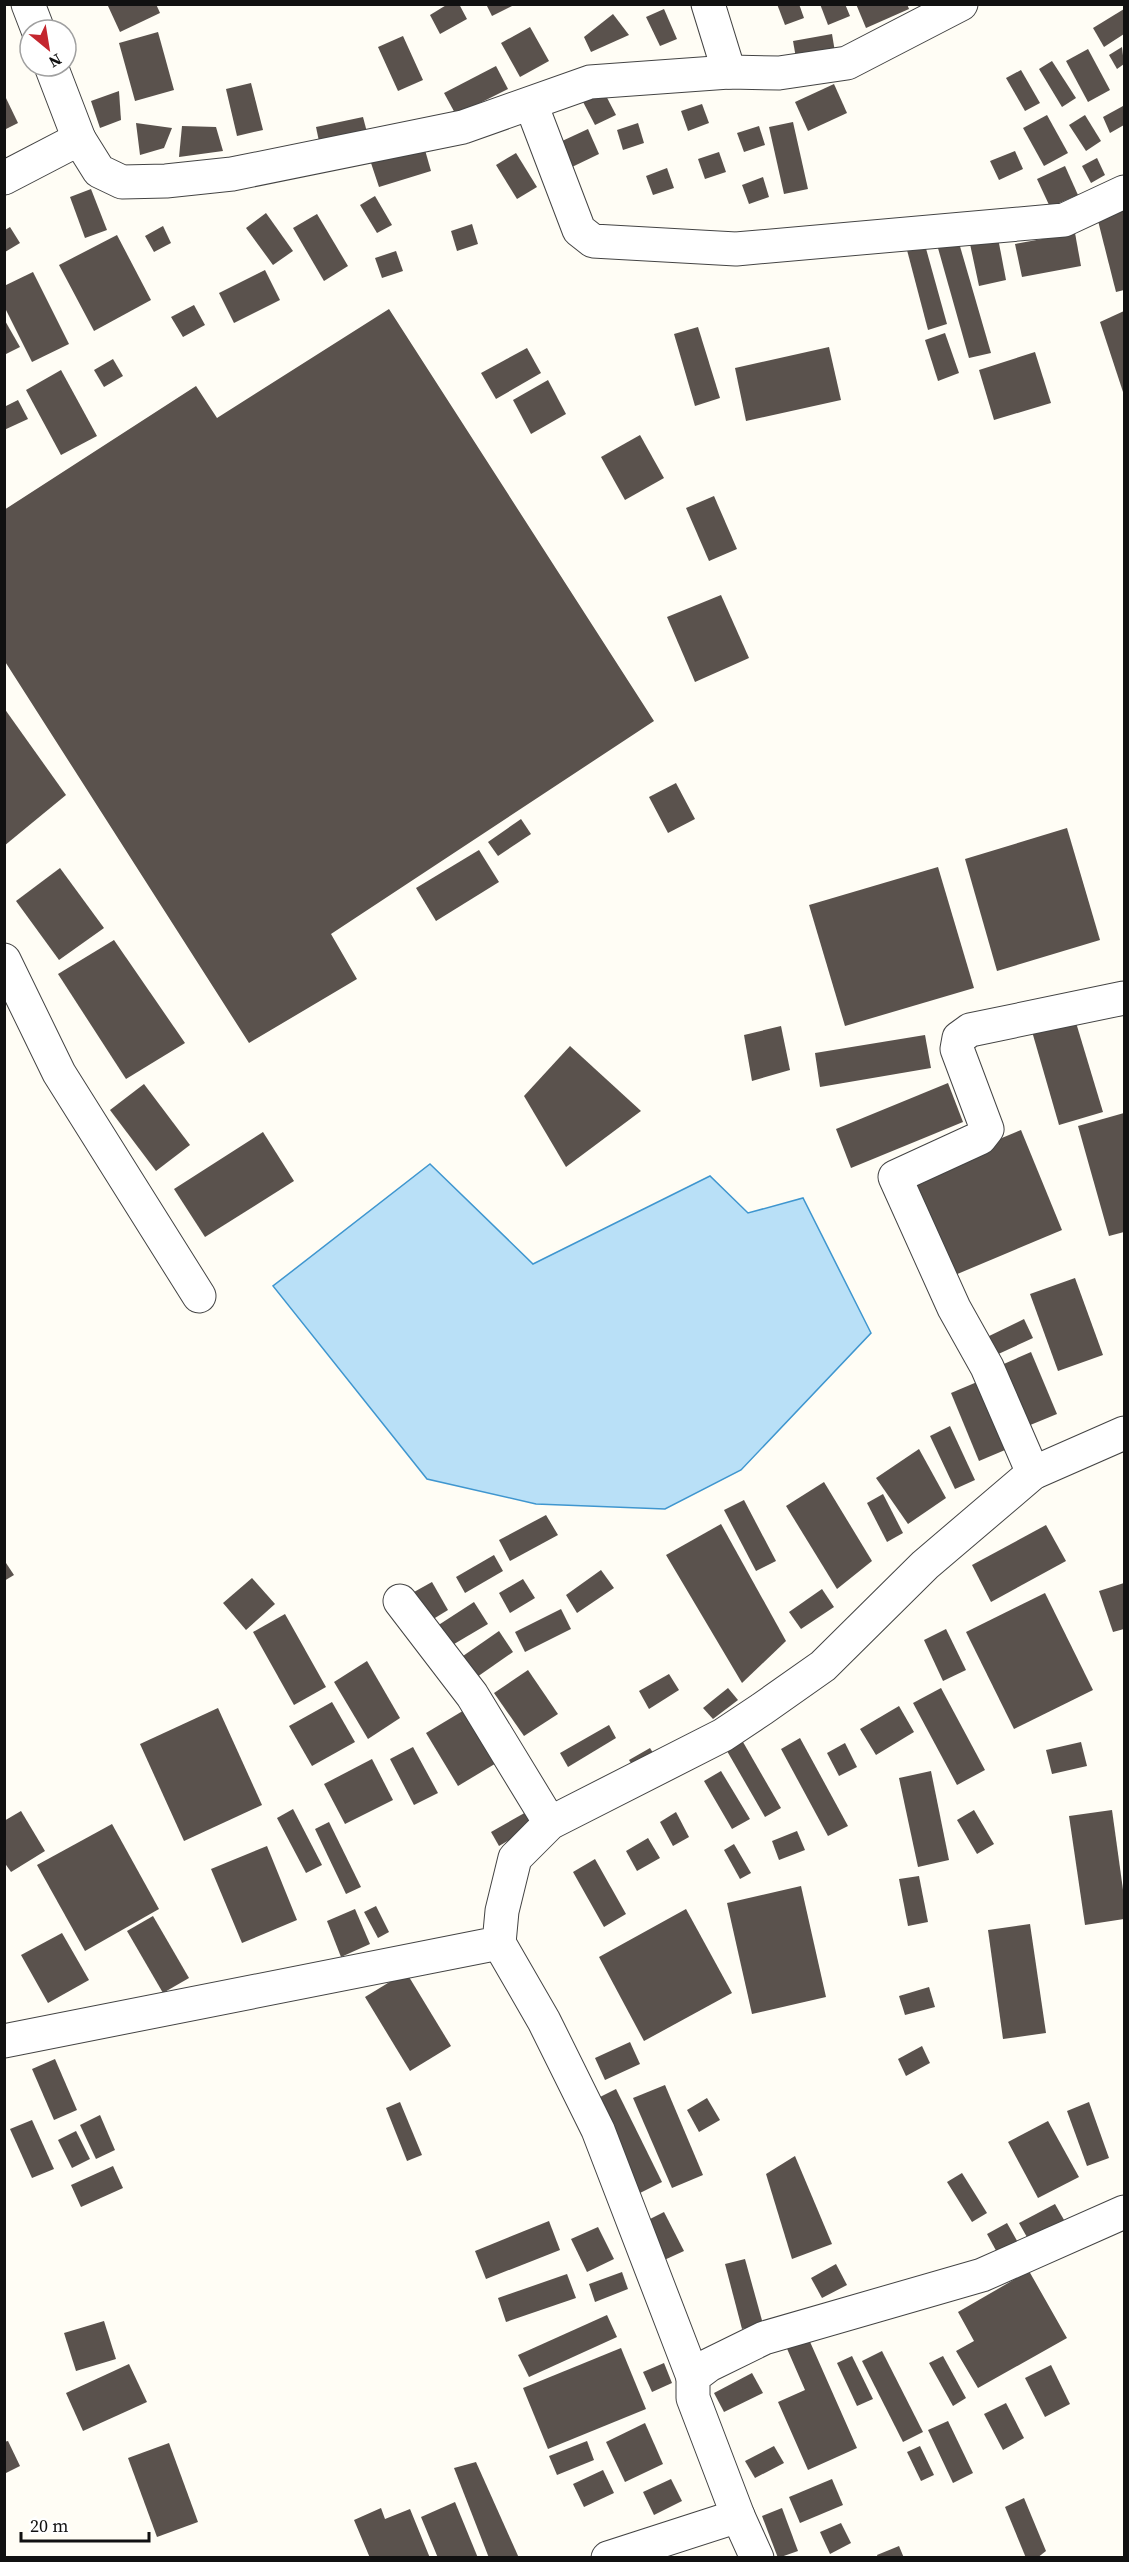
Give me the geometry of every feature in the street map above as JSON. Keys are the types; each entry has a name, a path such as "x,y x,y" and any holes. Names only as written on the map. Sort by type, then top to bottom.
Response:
{"street":[{"path":"708,4 729,72"},
{"path":"56,78 79,139 99,171 122,182 166,181 232,174 463,128 590,82 729,72 779,73 847,63 961,4"},
{"path":"531,104 579,230 593,240 736,249 1064,220 1125,192"},
{"path":"4,178 79,139"},
{"path":"4,960 59,1073 199,1296"},
{"path":"1033,1473 987,1367 954,1308 895,1177 980,1138 987,1129 957,1050 959,1038 970,1030 1125,998"},
{"path":"757,2558 738,2516 693,2398 693,2377 598,2130 544,2021 499,1943 502,1911 515,1858 550,1823 723,1735 823,1666 925,1565 1033,1473 1125,1433"},
{"path":"400,1601 472,1695 550,1823"},
{"path":"4,2041 499,1943"},
{"path":"693,2377 710,2365 764,2337 982,2275 1125,2212"},
{"path":"608,2558 738,2516"}],"water":[{"path":"430,1164 533,1264 710,1176 748,1213 803,1198 871,1333 741,1470 665,1509 536,1504 427,1479 273,1286"}],"building":[{"path":"111,4 156,4 160,13 120,32 108,6"},
{"path":"448,4 459,4 467,19 440,34 430,15"},
{"path":"486,4 516,4 492,16"},
{"path":"777,4 799,4 804,18 785,25"},
{"path":"820,4 845,4 850,16 828,25"},
{"path":"856,4 907,4 909,9 866,28"},
{"path":"664,9 677,39 660,46 646,17"},
{"path":"1124,9 1124,34 1104,47 1093,28"},
{"path":"613,14 629,35 591,52 584,37"},
{"path":"530,27 549,61 520,77 501,43"},
{"path":"158,32 174,90 135,101 119,43"},
{"path":"832,34 835,52 796,58 793,41"},
{"path":"403,36 423,80 398,91 378,47"},
{"path":"1122,47 1124,64 1117,69 1109,55"},
{"path":"1088,49 1110,90 1088,102 1066,61"},
{"path":"1052,61 1076,98 1062,107 1039,69"},
{"path":"496,66 508,89 456,115 444,93"},
{"path":"1021,70 1040,103 1025,111 1006,78"},
{"path":"251,83 263,130 237,136 226,89"},
{"path":"834,84 847,113 808,131 795,102"},
{"path":"602,88 616,115 595,125 581,98"},
{"path":"119,91 121,120 100,128 91,101"},
{"path":"4,94 18,123 4,130"},
{"path":"702,104 709,123 688,131 681,111"},
{"path":"1123,106 1124,125 1110,133 1103,117"},
{"path":"1047,115 1068,153 1044,166 1023,128"},
{"path":"1085,115 1101,141 1086,151 1069,125"},
{"path":"363,117 368,136 320,146 316,127"},
{"path":"793,122 808,189 784,194 769,127"},
{"path":"136,123 172,128 164,148 140,155"},
{"path":"638,123 644,143 623,150 617,130"},
{"path":"182,126 216,127 223,151 179,157"},
{"path":"759,126 765,145 744,152 737,133"},
{"path":"588,129 599,154 572,167 560,142"},
{"path":"423,143 431,171 379,187 370,160"},
{"path":"1015,151 1023,169 999,180 990,161"},
{"path":"719,152 726,172 705,179 698,159"},
{"path":"516,153 537,187 517,199 496,165"},
{"path":"1097,158 1105,175 1091,183 1082,166"},
{"path":"1065,166 1078,195 1050,207 1037,179"},
{"path":"667,168 674,188 653,195 646,176"},
{"path":"763,177 769,197 749,204 742,185"},
{"path":"91,189 107,230 85,238 70,197"},
{"path":"375,196 392,225 377,233 360,205"},
{"path":"1124,206 1124,290 1116,292 1096,213"},
{"path":"266,213 293,251 273,265 246,228"},
{"path":"317,214 348,266 324,281 293,228"},
{"path":"472,224 478,244 457,251 451,231"},
{"path":"163,226 171,243 154,252 145,236"},
{"path":"10,227 20,243 5,252 5,230"},
{"path":"1075,233 1081,266 1022,277 1015,244"},
{"path":"117,235 151,300 94,331 59,265"},
{"path":"957,236 991,353 969,358 936,241"},
{"path":"998,238 1006,280 979,286 970,244"},
{"path":"925,245 947,324 928,330 907,250"},
{"path":"396,251 403,271 382,278 375,258"},
{"path":"265,270 280,300 234,323 219,293"},
{"path":"33,272 69,344 32,362 4,306 4,286"},
{"path":"194,305 205,325 183,337 171,317"},
{"path":"389,309 654,721 331,934 357,979 249,1043 4,660 4,510 196,386 217,418"},
{"path":"1124,311 1124,395 1100,322"},
{"path":"4,319 20,347 4,355"},
{"path":"698,327 720,398 695,406 674,334"},
{"path":"945,333 959,373 938,381 925,340"},
{"path":"829,347 841,400 746,421 735,368"},
{"path":"527,348 541,373 496,399 481,373"},
{"path":"1035,352 1051,403 994,420 979,370"},
{"path":"113,359 123,376 104,387 94,370"},
{"path":"61,370 97,436 61,455 26,390"},
{"path":"548,380 566,414 531,434 513,400"},
{"path":"18,400 28,419 4,430 4,407"},
{"path":"640,435 664,478 625,500 601,457"},
{"path":"714,496 737,549 709,561 686,508"},
{"path":"721,595 749,658 695,682 667,617"},
{"path":"4,708 66,795 4,846"},
{"path":"676,783 695,819 668,833 649,797"},
{"path":"521,819 531,834 498,856 488,842"},
{"path":"1067,828 1100,940 997,971 965,859"},
{"path":"479,850 499,882 436,921 416,888"},
{"path":"938,867 974,988 845,1026 809,905"},
{"path":"60,868 104,928 59,960 16,901"},
{"path":"114,940 185,1043 126,1079 58,974"},
{"path":"1074,1016 1103,1112 1059,1125 1031,1028"},
{"path":"781,1026 790,1070 752,1081 744,1035"},
{"path":"925,1035 931,1068 820,1087 815,1053"},
{"path":"570,1046 641,1111 566,1167 524,1096"},
{"path":"948,1083 963,1122 851,1168 836,1129"},
{"path":"144,1084 190,1145 156,1171 110,1110"},
{"path":"1124,1113 1124,1232 1109,1236 1078,1126"},
{"path":"1021,1130 1062,1230 955,1275 913,1175"},
{"path":"263,1132 294,1181 205,1237 174,1189"},
{"path":"1075,1278 1103,1355 1058,1371 1030,1294"},
{"path":"1024,1319 1033,1338 994,1356 985,1338"},
{"path":"1031,1352 1057,1414 1023,1428 997,1367"},
{"path":"977,1382 1005,1450 979,1461 951,1393"},
{"path":"950,1426 975,1480 955,1489 930,1436"},
{"path":"919,1449 946,1498 908,1524 876,1478"},
{"path":"824,1482 872,1561 837,1589 786,1506"},
{"path":"883,1494 903,1533 887,1542 867,1503"},
{"path":"744,1500 776,1561 756,1571 724,1510"},
{"path":"546,1515 558,1535 510,1561 499,1540"},
{"path":"721,1524 786,1641 742,1683 666,1555"},
{"path":"1046,1525 1066,1561 991,1602 972,1565"},
{"path":"494,1555 503,1571 465,1593 456,1577"},
{"path":"4,1560 14,1575 4,1581"},
{"path":"601,1570 614,1588 577,1613 566,1595"},
{"path":"252,1578 275,1604 246,1630 223,1603"},
{"path":"523,1579 535,1598 510,1613 499,1593"},
{"path":"432,1582 448,1610 430,1621 414,1592"},
{"path":"1124,1583 1124,1629 1113,1632 1099,1591"},
{"path":"822,1589 834,1607 801,1629 789,1612"},
{"path":"1045,1593 1093,1690 1014,1729 966,1632"},
{"path":"474,1602 488,1624 449,1647 437,1626"},
{"path":"561,1609 571,1629 525,1652 515,1632"},
{"path":"285,1614 326,1687 294,1705 253,1632"},
{"path":"946,1629 966,1670 943,1681 924,1640"},
{"path":"499,1631 513,1652 477,1677 463,1656"},
{"path":"367,1661 400,1718 368,1739 334,1682"},
{"path":"528,1670 558,1714 524,1736 494,1693"},
{"path":"669,1674 679,1690 649,1709 639,1691"},
{"path":"728,1688 738,1700 713,1719 703,1708"},
{"path":"941,1688 985,1770 957,1785 913,1703"},
{"path":"332,1702 355,1742 312,1766 289,1726"},
{"path":"899,1706 914,1732 876,1755 860,1729"},
{"path":"218,1708 262,1805 184,1841 140,1744"},
{"path":"466,1709 498,1762 458,1786 426,1733"},
{"path":"609,1725 616,1738 568,1767 560,1753"},
{"path":"800,1738 848,1826 828,1836 781,1749"},
{"path":"743,1742 781,1808 765,1817 727,1751"},
{"path":"1081,1742 1087,1766 1052,1774 1046,1750"},
{"path":"845,1743 857,1767 839,1776 827,1753"},
{"path":"413,1747 438,1793 414,1805 390,1759"},
{"path":"650,1748 658,1761 637,1773 629,1760"},
{"path":"372,1759 393,1800 345,1824 324,1784"},
{"path":"721,1771 750,1819 732,1829 704,1781"},
{"path":"931,1771 949,1860 918,1867 899,1778"},
{"path":"293,1809 322,1865 306,1873 277,1818"},
{"path":"974,1810 994,1844 977,1854 957,1820"},
{"path":"1112,1810 1124,1897 1124,1919 1085,1925 1069,1816"},
{"path":"21,1811 45,1851 11,1872 4,1862 4,1821"},
{"path":"528,1811 536,1824 499,1846 491,1832"},
{"path":"676,1812 689,1837 673,1846 660,1822"},
{"path":"329,1822 361,1887 346,1894 315,1829"},
{"path":"112,1824 159,1909 85,1951 37,1865"},
{"path":"797,1831 805,1850 779,1860 772,1841"},
{"path":"648,1838 660,1858 637,1871 626,1851"},
{"path":"734,1844 751,1873 740,1879 724,1850"},
{"path":"267,1846 297,1920 242,1943 211,1869"},
{"path":"595,1859 626,1914 604,1927 573,1872"},
{"path":"919,1876 928,1922 908,1926 899,1879"},
{"path":"801,1886 826,1997 752,2014 727,1903"},
{"path":"376,1906 389,1932 378,1938 364,1912"},
{"path":"355,1909 370,1944 341,1957 327,1921"},
{"path":"686,1909 732,1993 644,2041 599,1957"},
{"path":"153,1916 189,1978 163,1993 127,1931"},
{"path":"1030,1924 1046,2033 1003,2039 988,1930"},
{"path":"62,1933 89,1980 48,2003 21,1955"},
{"path":"406,1972 451,2046 410,2071 365,1997"},
{"path":"929,1987 935,2007 905,2015 899,1996"},
{"path":"630,2042 640,2064 605,2080 595,2058"},
{"path":"922,2046 930,2063 906,2076 898,2059"},
{"path":"55,2059 77,2110 54,2120 32,2069"},
{"path":"665,2085 703,2175 672,2188 633,2098"},
{"path":"616,2089 662,2182 636,2195 590,2102"},
{"path":"707,2098 720,2120 699,2132 687,2110"},
{"path":"400,2102 422,2155 407,2161 386,2108"},
{"path":"1089,2102 1109,2158 1087,2166 1067,2111"},
{"path":"100,2115 115,2150 96,2159 80,2125"},
{"path":"32,2120 54,2169 32,2178 10,2129"},
{"path":"1048,2121 1079,2177 1038,2198 1008,2142"},
{"path":"76,2131 90,2159 72,2168 58,2140"},
{"path":"795,2156 832,2244 792,2259 766,2174"},
{"path":"113,2166 123,2188 81,2207 71,2185"},
{"path":"962,2173 987,2213 972,2222 947,2182"},
{"path":"1055,2204 1068,2227 1032,2246 1019,2223"},
{"path":"664,2212 684,2251 662,2261 642,2223"},
{"path":"549,2221 560,2250 486,2279 475,2251"},
{"path":"1007,2223 1020,2246 999,2256 987,2234"},
{"path":"598,2227 614,2259 587,2272 571,2239"},
{"path":"745,2259 763,2324 742,2329 725,2264"},
{"path":"836,2264 847,2285 822,2298 811,2278"},
{"path":"1029,2271 1067,2338 978,2388 956,2351 974,2341 958,2312"},
{"path":"622,2272 628,2289 595,2302 589,2284"},
{"path":"567,2274 576,2298 506,2322 498,2298"},
{"path":"607,2315 617,2337 529,2377 518,2355"},
{"path":"104,2321 116,2359 76,2371 64,2333"},
{"path":"807,2335 857,2448 808,2470 778,2402 805,2390 785,2344"},
{"path":"621,2348 646,2409 548,2449 523,2388"},
{"path":"882,2351 923,2432 903,2442 862,2361"},
{"path":"852,2356 873,2399 857,2406 837,2363"},
{"path":"943,2356 966,2398 953,2406 929,2363"},
{"path":"664,2363 672,2383 652,2392 643,2372"},
{"path":"129,2364 147,2402 83,2431 66,2393"},
{"path":"1051,2365 1070,2404 1045,2417 1025,2378"},
{"path":"752,2373 763,2393 724,2412 714,2393"},
{"path":"1006,2403 1024,2438 1003,2450 984,2414"},
{"path":"948,2421 973,2473 953,2483 928,2430"},
{"path":"645,2423 663,2464 625,2482 606,2442"},
{"path":"8,2441 20,2466 4,2474 4,2442"},
{"path":"587,2441 594,2460 557,2475 549,2456"},
{"path":"169,2443 198,2522 157,2537 128,2458"},
{"path":"774,2446 784,2463 755,2478 745,2461"},
{"path":"920,2446 934,2475 921,2481 907,2452"},
{"path":"476,2462 519,2558 489,2558 454,2468"},
{"path":"603,2470 614,2493 584,2507 573,2484"},
{"path":"671,2479 682,2501 654,2515 643,2492"},
{"path":"832,2479 843,2505 800,2523 789,2497"},
{"path":"1024,2498 1046,2551 1037,2558 1026,2558 1005,2507"},
{"path":"455,2502 478,2558 438,2558 421,2517"},
{"path":"381,2508 385,2519 410,2509 430,2558 370,2558 354,2520"},
{"path":"782,2508 798,2551 778,2558 762,2516"},
{"path":"841,2523 851,2543 830,2554 820,2532"},
{"path":"899,2546 904,2558 878,2558 877,2555"}]}
